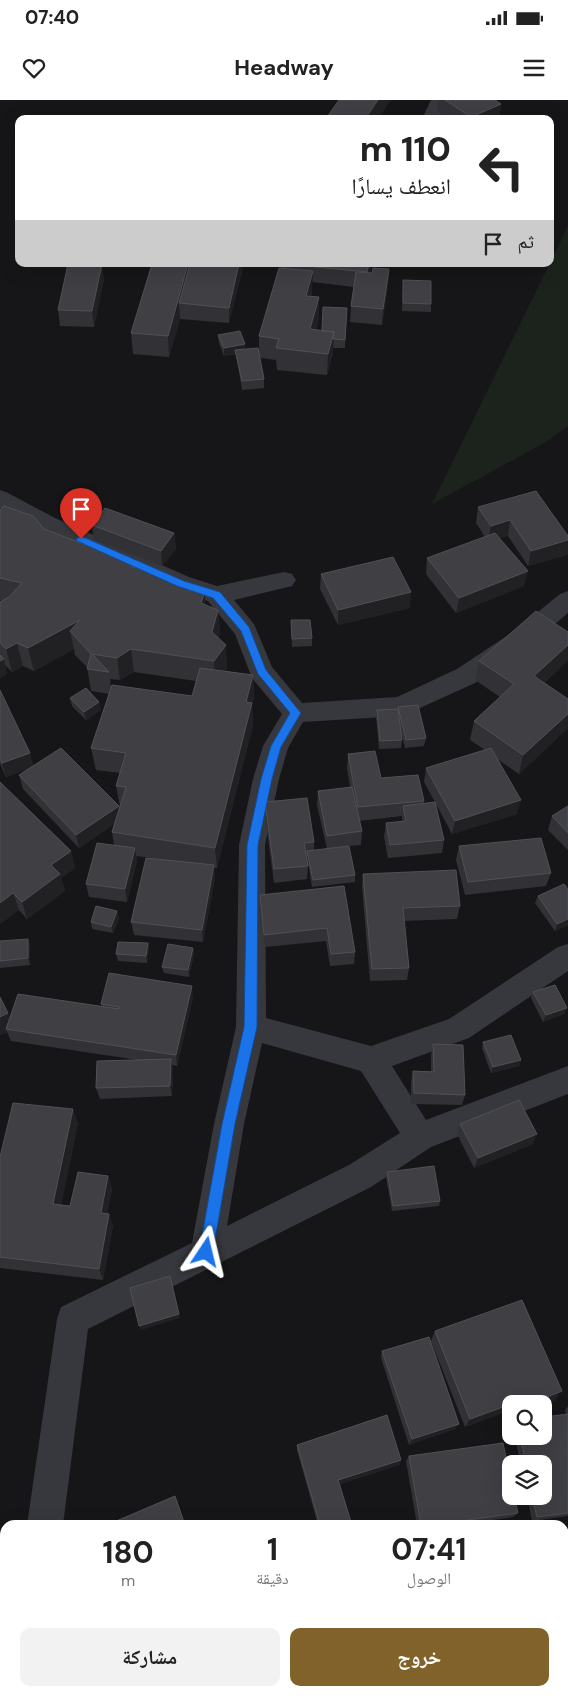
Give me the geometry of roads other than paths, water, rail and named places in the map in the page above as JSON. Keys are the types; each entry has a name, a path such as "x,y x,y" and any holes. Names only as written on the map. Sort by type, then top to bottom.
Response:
{"street":[{"path":"433,115 440,100"},
{"path":"0,498 48,524 181,583 216,595 246,630 261,671 296,713"},
{"path":"216,595 284,580"},
{"path":"296,713 400,706 466,676 526,635 568,600"},
{"path":"206,1252 229,1124 250,1027 252,845 266,779 276,746 296,713"},
{"path":"250,1027 371,1060 459,1029 568,956"},
{"path":"371,1060 420,1137"},
{"path":"46,1520 73,1320 360,1176 420,1137 568,1080"}]}
